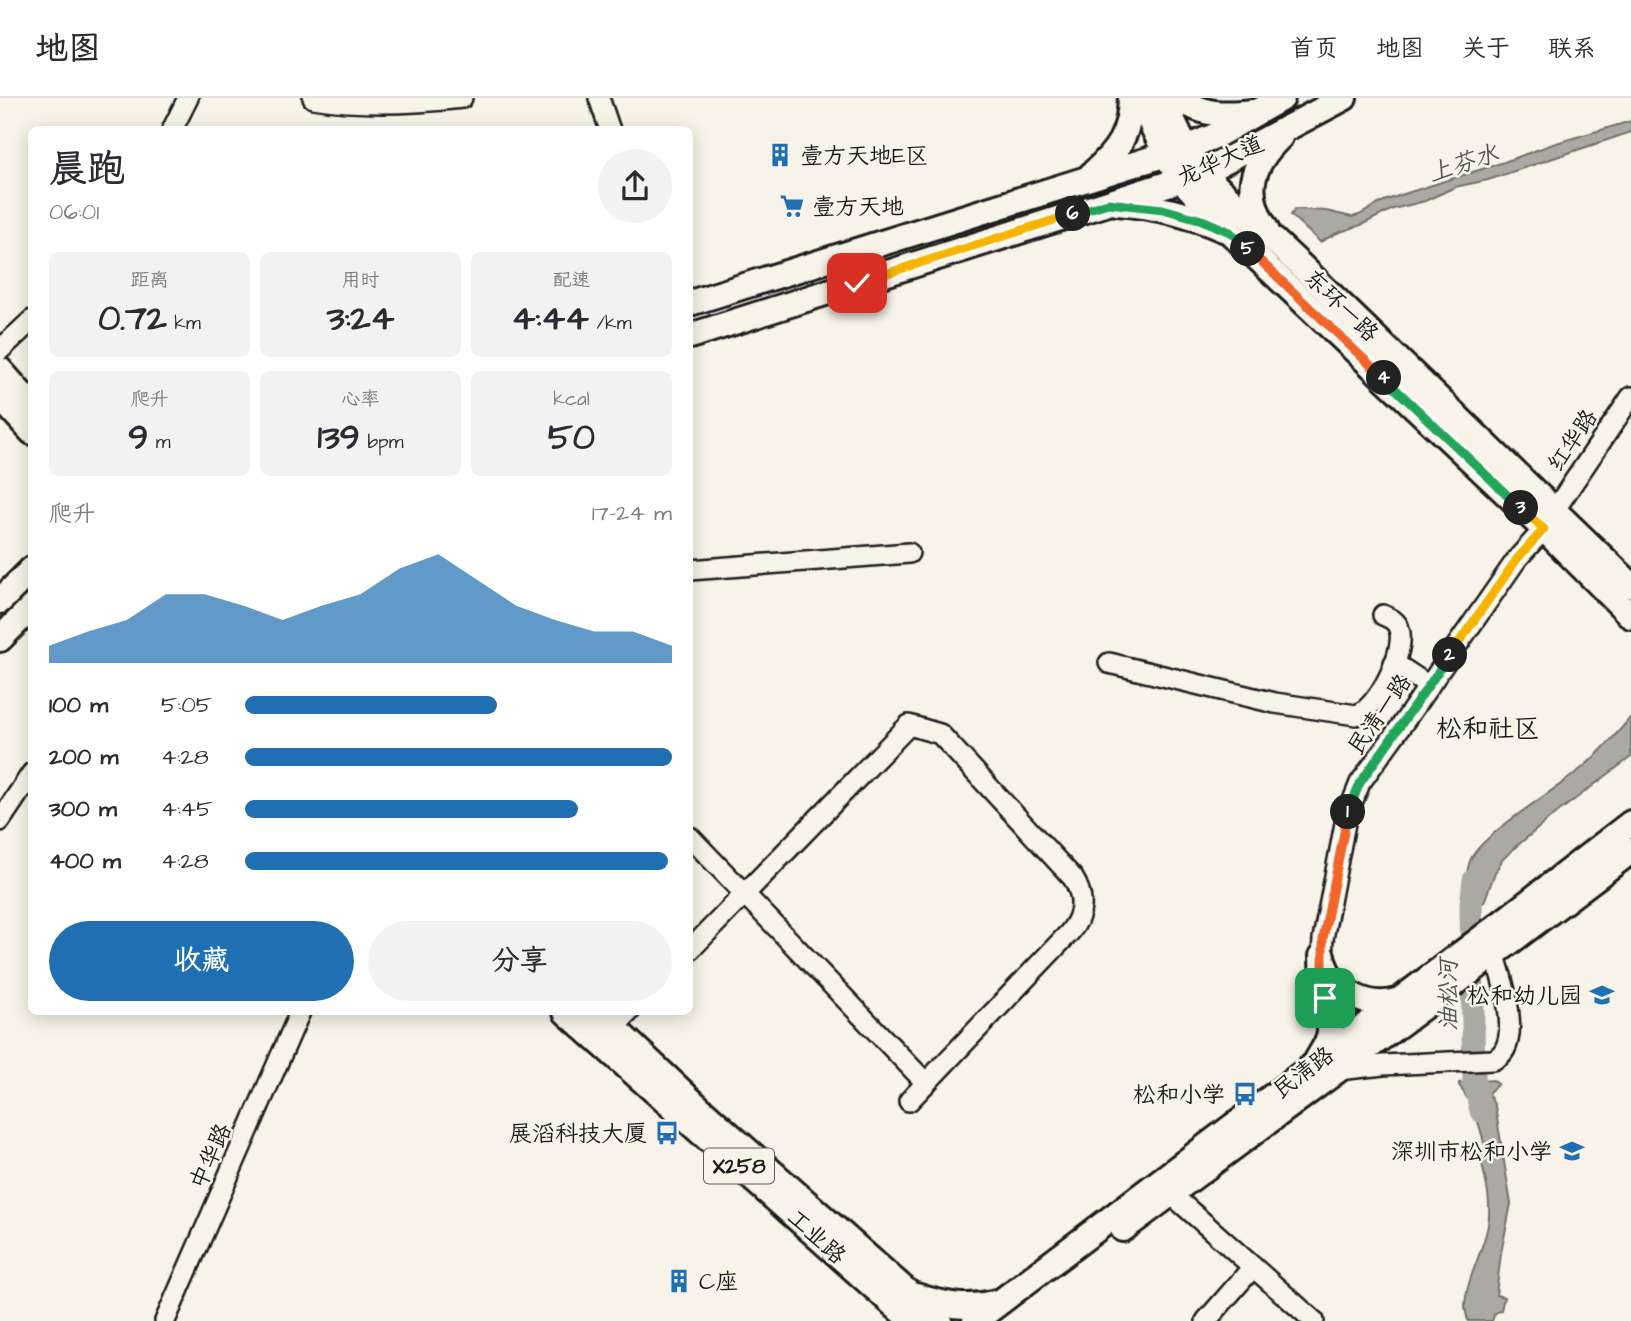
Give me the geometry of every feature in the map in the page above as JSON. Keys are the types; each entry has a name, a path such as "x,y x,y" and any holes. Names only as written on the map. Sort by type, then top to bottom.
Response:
{"main road":[{"path":"1082,181 1113,154 1122,139 1129,124 1131,98"},
{"name":"东环一路","path":"1139,98 1230,232 1549,520 1631,585"},
{"name":"东环一路","path":"1162,98 1176,151"},
{"path":"1178,98 1209,113 1258,112"},
{"name":"龙华大道","path":"693,302 1176,151 1217,135 1282,98"},
{"name":"龙华大道","path":"693,335 1191,176 1344,98"},
{"path":"1255,218 1252,185 1256,169 1264,154 1289,127"},
{"name":"东环一路","path":"1191,176 1255,218 1272,239 1300,264 1549,520 1631,616"},
{"path":"1108,203 1163,209 1202,220 1230,232"},
{"path":"0,370 28,401"},
{"path":"0,397 28,428"},
{"path":"0,601 28,572"},
{"path":"0,639 28,611"},
{"name":"民清路","path":"975,1321 1000,1311 1171,1194 1326,1067 1396,1002 1631,823"},
{"name":"民清路","path":"1000,1311 1326,1067 1458,981 1631,851"},
{"path":"1322,957 1331,979 1349,993 1378,1003 1396,1002"},
{"path":"1322,957 1323,988 1330,1034 1323,1051 1326,1067"},
{"name":"工业路","path":"569,1015 906,1311 940,1321"},
{"name":"工业路","path":"613,1017 696,1105 906,1311"},
{"path":"906,1311 938,1303 1000,1311"}],"street":[{"path":"174,126 188,98"},
{"path":"313,98 378,104 421,103 461,98"},
{"path":"599,98 609,126"},
{"path":"0,350 28,324"},
{"name":"红华路","path":"1549,520 1631,397"},
{"name":"民清一路","path":"1322,957 1323,939 1349,807 1360,783 1517,559 1549,520"},
{"path":"693,570 909,553"},
{"path":"1109,663 1275,703 1356,715 1365,712 1384,686 1399,646 1400,632 1394,621 1383,615"},
{"path":"1394,663 1429,686"},
{"path":"693,947 909,725 940,734 1073,878 1080,891 1082,906 1078,921 1069,933 909,1101"},
{"path":"0,821 28,779"},
{"path":"693,840 926,1083"},
{"path":"1326,1067 1500,1058 1504,1052 1510,1022 1507,999 1494,953"},
{"name":"中华路","path":"165,1321 299,1015"},
{"path":"1171,1194 1314,1321"},
{"path":"1206,1321 1253,1267"}],"shaded area":[{"path":"1631,121 1631,132 1488,180 1455,187 1425,201 1393,209 1320,242 1291,215 1295,209 1326,211 1352,217 1404,194"},
{"path":"1631,717 1631,757 1512,850 1495,873 1484,902 1466,916 1467,874 1476,850 1503,826 1582,768 1608,744"},
{"path":"1493,1080 1498,1084 1488,1093 1495,1106 1511,1204 1496,1295 1504,1297 1501,1310 1495,1313 1492,1321 1468,1321 1466,1295 1486,1235 1489,1207 1480,1155 1485,1147 1483,1138 1459,1083"}],"waterway":[{"name":"油松河","path":"1474,880 1471,905 1474,1081 1481,1111"}],"place":[{"name":"壹方天地E区","path":"780,155"},
{"name":"壹方天地","path":"792,206"},
{"name":"松和幼儿园","path":"1602,995"},
{"name":"松和小学","path":"1245,1094"},
{"name":"展滔科技大厦","path":"667,1133"},
{"name":"深圳市松和小学","path":"1572,1151"},
{"name":"C座","path":"679,1281"}],"district":[{"name":"松和社区","path":"1488,728"}],"route":[{"path":"857,283 1108,203 1163,209 1202,220 1230,232 1544,529 1517,559 1354,795 1346,818 1323,939 1325,998"}],"water label":[{"name":"上芬水","path":"1463,163"}]}
